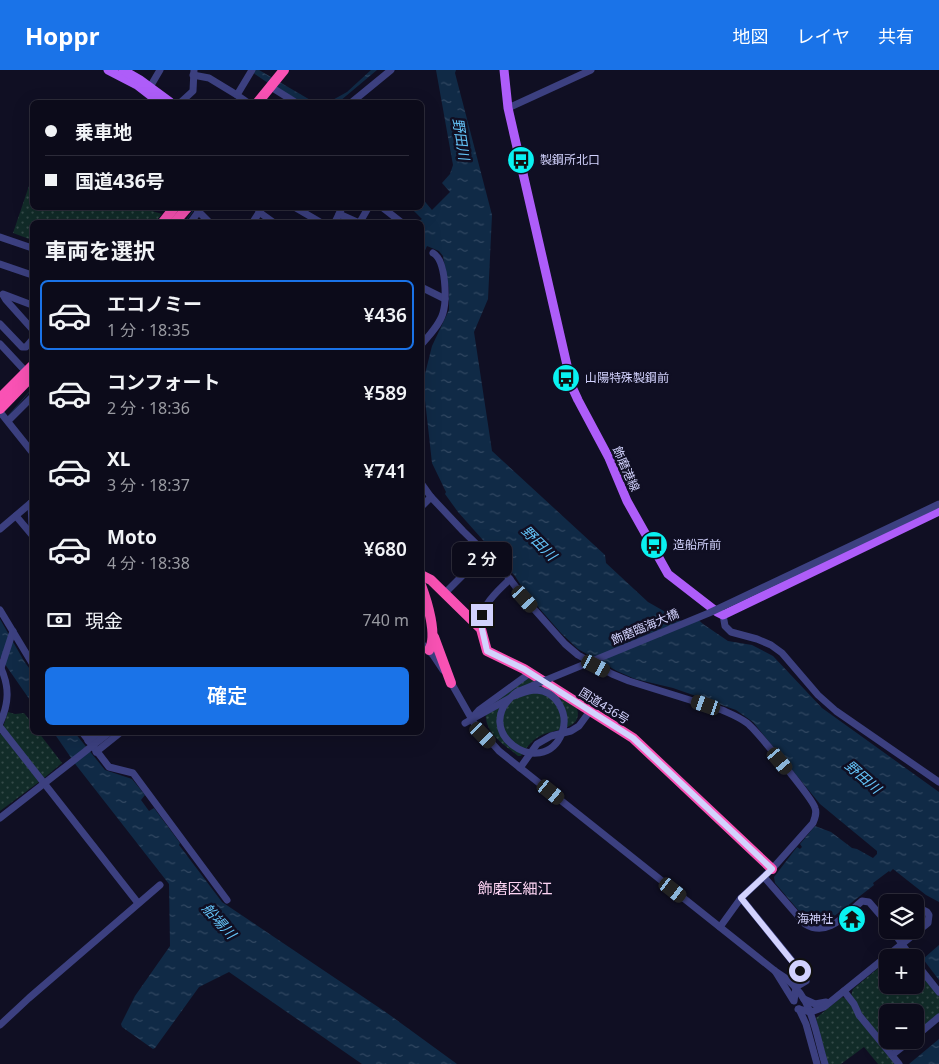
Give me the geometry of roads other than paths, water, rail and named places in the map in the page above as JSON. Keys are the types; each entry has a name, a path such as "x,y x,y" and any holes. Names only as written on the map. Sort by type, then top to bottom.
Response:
{"highway":[{"path":"250,100 267,86 278,73"},
{"path":"259,100 267,86"},
{"path":"165,220 172,210"},
{"path":"177,220 185,210"},
{"path":"0,398 30,374"},
{"path":"3,415 30,374"},
{"name":"国道436号","path":"424,576 431,580 482,629 487,651 530,673 633,738 772,869"},
{"path":"424,594 432,631 432,642 425,647"},
{"path":"424,638 429,637 432,631"},
{"path":"432,631 451,683"}],"main road":[{"path":"108,70 132,82 156,100"},
{"path":"123,70 167,100"},
{"name":"飾磨港線","path":"504,70 508,108 572,387 609,458 627,501 668,574 723,615"},
{"path":"723,615 939,510"}],"street":[{"path":"150,87 160,70"},
{"path":"354,100 391,70"},
{"path":"508,108 591,70"},
{"path":"237,95 251,71"},
{"path":"184,100 193,91 194,73 209,78 245,100"},
{"path":"267,86 292,100"},
{"path":"260,210 271,220"},
{"path":"298,210 311,220"},
{"path":"386,210 398,220"},
{"path":"340,211 355,220"},
{"path":"0,237 30,247"},
{"path":"424,342 443,313 445,299 441,262 433,252"},
{"path":"0,264 30,274"},
{"path":"424,288 445,299"},
{"path":"2,294 30,304"},
{"path":"2,294 30,326"},
{"path":"0,324 22,347 26,347 30,342"},
{"path":"0,344 30,372"},
{"path":"30,398 3,415 30,449"},
{"path":"424,488 510,579 565,644 578,655 629,681 734,715 748,724 789,772 815,807 816,815 813,823 772,869 741,898 720,927"},
{"path":"424,504 431,497"},
{"name":"飾磨臨海大橋","path":"468,721 514,696 534,690 540,691 555,699 560,706 564,720 563,730 555,744 547,749 534,753 517,749 506,740 500,725 502,710 509,700 517,692 709,612 939,504"},
{"path":"0,529 30,505"},
{"path":"16,516 30,534"},
{"path":"445,593 485,553"},
{"path":"482,629 482,615 485,606 510,579"},
{"path":"0,610 30,658"},
{"path":"723,615 725,626 731,632 757,639 782,653 818,694 836,711 939,782"},
{"path":"13,631 0,667 4,675 8,700 0,725 138,904"},
{"path":"425,647 451,683 468,721 491,743 796,987 811,1012 825,1064"},
{"path":"468,721 479,710 530,673"},
{"path":"520,768 536,744 551,736 571,731 579,726 590,711"},
{"path":"84,735 109,766 133,773 227,900"},
{"path":"88,741 96,735"},
{"path":"0,818 106,735"},
{"path":"96,752 117,735"},
{"path":"764,877 805,924 810,927 821,930 829,927 862,901 869,902 879,914"},
{"path":"0,1025 160,885"},
{"path":"741,898 806,980 796,987 794,1001"},
{"path":"924,910 929,914 930,921 924,926"},
{"path":"899,939 906,949"},
{"path":"798,1009 811,1012 823,1007 909,939"},
{"path":"775,971 806,1024 817,1064"},
{"path":"924,973 939,992"},
{"path":"844,990 859,1015 899,1064"},
{"path":"804,998 818,1004"},
{"path":"806,1024 811,1012 818,1004 831,1000"},
{"path":"924,1030 939,1017"},
{"path":"892,1055 900,1049"}],"water":[{"path":"249,70 259,70 310,100 299,100 277,89"},
{"path":"371,70 377,70 341,100 333,100 347,92"},
{"name":"野田川","path":"436,70 456,70 455,73 492,215 488,299 474,332 492,451 605,555 606,563 648,602 683,622 694,616 728,641 752,645 773,656 822,708 939,792 939,902 926,895 893,869 873,883 874,885 828,921 817,924 806,919 775,883 774,877 797,847 800,849 802,847 800,844 815,826 831,832 852,848 873,858 877,851 820,804 753,722 736,710 673,688 635,679 578,649 561,633 525,592 515,576 458,512 445,494 446,492 432,463 424,378 432,346 449,310 449,289 443,256 439,251 427,246 424,250 424,220 420,220 422,219 413,210 424,210 424,201 432,210 450,192 442,183 450,174 453,165"},
{"path":"0,619 30,669 30,700 0,657"},
{"name":"船場川","path":"55,735 77,735 105,770 132,779 145,795 141,800 149,811 154,808 222,902 387,1013 457,1064 362,1064 229,972 199,987 155,1048 153,1049 122,1027 121,1024 135,996 170,946 169,884 76,765"},
{"path":"939,945 939,980 924,960 924,958"},
{"path":"939,1039 939,1064 909,1064"}],"waterway":[{"path":"186,220 194,210"},
{"path":"8,416 30,391"}],"place":[{"name":"製鋼所北口","path":"521,160"},
{"name":"山陽特殊製鋼前","path":"566,378"},
{"name":"造船所前","path":"654,545"},
{"name":"海神社","path":"852,919"}],"district":[{"name":"飾磨区細江","path":"515,889"}]}
